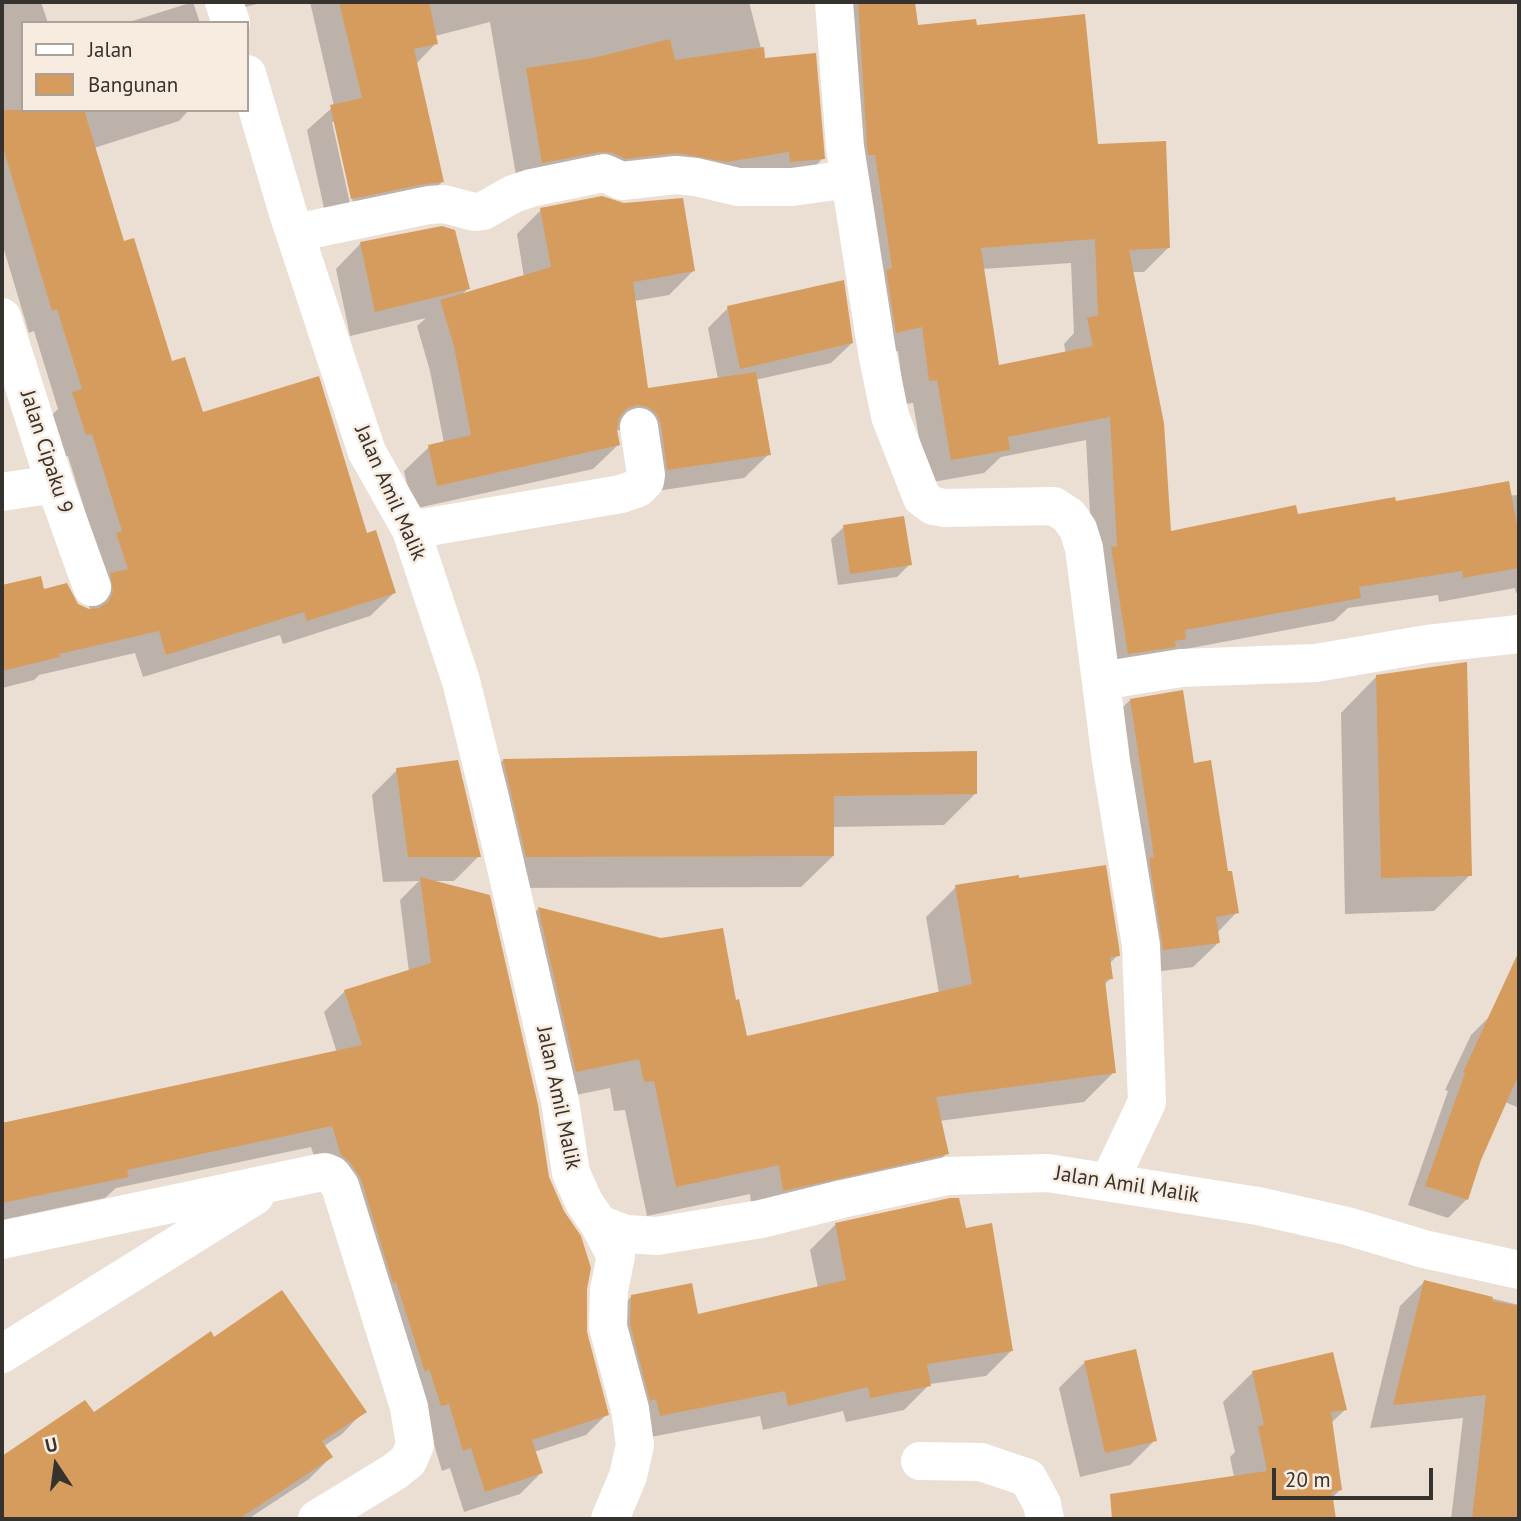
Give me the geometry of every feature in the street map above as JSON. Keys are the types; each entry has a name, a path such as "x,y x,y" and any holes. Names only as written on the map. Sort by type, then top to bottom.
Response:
{"street":[{"path":"224,2 230,21"},
{"path":"834,2 850,179 877,352 890,416 922,498 933,506 945,508 1054,506 1069,516 1078,529 1083,548 1111,761 1141,945 1147,1102 1109,1182"},
{"name":"Jalan Amil Malik","path":"248,77 295,233 367,452 411,530 461,681 560,1101 571,1173 584,1202 599,1224 626,1234 657,1236 761,1219 947,1176 1048,1173 1258,1206 1347,1226 1424,1249 1519,1270"},
{"path":"295,233 429,205 483,211 513,194 531,188 604,173 622,181 676,175 738,187 792,187 850,179"},
{"name":"Jalan Cipaku 9","path":"2,317 55,484 92,587"},
{"path":"411,530 621,494 638,488 645,481 646,475 639,428"},
{"path":"2,492 55,484"},
{"path":"1101,681 1181,668 1316,663 1427,644 1519,634"},
{"path":"2,1240 325,1172 332,1175 340,1186 414,1426 415,1445 408,1461 394,1472 317,1519"},
{"path":"2,1354 277,1183"},
{"path":"599,1224 616,1256 609,1290 608,1327 630,1409 635,1445 628,1476 610,1519"},
{"path":"920,1461 981,1462 1028,1478 1042,1504 1045,1519"}],"building":[{"path":"339,2 429,2 438,44 414,49 444,182 351,199 330,105 362,98"},
{"path":"858,2 915,2 918,25 976,19 977,25 1085,14 1098,144 1166,141 1170,248 1129,250 1164,423 1171,531 1296,505 1298,514 1395,497 1396,501 1509,481 1519,537 1519,568 1463,578 1462,571 1359,587 1361,598 1185,630 1186,639 1175,641 1176,647 1128,654 1111,547 1117,546 1110,417 1008,437 1010,450 951,460 937,380 929,381 922,327 896,333 886,270 892,268 875,155 868,155","holes":["1095,239 1098,315 1087,318 1093,346 999,365 981,248"]},
{"path":"670,39 675,60 764,47 765,58 816,53 825,159 790,162 789,152 726,162 678,153 625,159 613,153 600,152 542,163 526,68 593,58"},
{"path":"2,110 85,112 124,241 134,238 172,361 185,357 203,412 319,376 367,533 376,530 396,593 307,621 304,612 166,655 159,631 59,654 60,657 2,671 2,585 41,576 44,589 67,583 78,604 89,609 99,608 108,602 113,592 110,573 128,569 116,533 122,531 92,434 86,435 72,392 82,389 57,309 52,311 2,144"},
{"path":"602,196 624,203 683,198 695,271 633,282 648,388 756,372 771,455 667,470 661,424 657,414 648,407 637,405 626,409 619,418 617,430 620,445 437,486 428,445 471,435 454,346 440,300 551,267 540,208"},
{"path":"442,226 455,230 470,289 375,312 360,242"},
{"path":"844,280 853,343 740,369 727,306"},
{"path":"904,516 912,565 850,574 843,525"},
{"path":"1467,662 1472,876 1381,878 1376,675"},
{"path":"1183,690 1194,763 1211,760 1228,871 1232,871 1239,913 1216,917 1220,943 1163,950 1149,858 1154,857 1130,699"},
{"path":"977,751 977,794 834,796 834,856 526,857 503,759"},
{"path":"458,760 481,857 408,857 396,768"},
{"path":"1106,865 1120,956 1110,957 1113,979 1105,980 1116,1073 936,1097 949,1154 783,1191 779,1165 676,1187 654,1081 644,1082 639,1059 576,1072 538,907 661,938 723,928 736,1000 739,999 747,1036 972,984 955,885"},
{"path":"420,877 490,895 538,1105 549,1177 564,1211 581,1236 591,1268 587,1289 587,1332 609,1415 532,1440 543,1473 485,1492 471,1448 463,1451 449,1404 441,1406 429,1369 425,1372 396,1282 393,1283 361,1179 350,1162 341,1155 332,1126 127,1170 129,1177 2,1203 2,1123 362,1045 344,990 431,963"},
{"path":"1519,951 1519,1074 1481,1160 1468,1200 1425,1186 1465,1073 1463,1072"},
{"path":"959,1198 966,1228 992,1223 1013,1351 927,1364 931,1386 870,1398 868,1387 788,1406 785,1391 660,1416 656,1399 650,1401 630,1324 631,1295 692,1283 698,1314 846,1280 835,1223"},
{"path":"1424,1280 1493,1297 1492,1301 1519,1306 1519,1519 1472,1519 1486,1395 1393,1405"},
{"path":"282,1290 367,1412 322,1441 333,1457 239,1519 2,1519 2,1456 85,1400 94,1412 211,1331 214,1337"},
{"path":"1136,1349 1157,1441 1105,1453 1084,1361"},
{"path":"1333,1352 1347,1410 1331,1412 1342,1490 1332,1492 1336,1519 1112,1519 1110,1494 1267,1471 1258,1426 1264,1425 1252,1371"}]}
